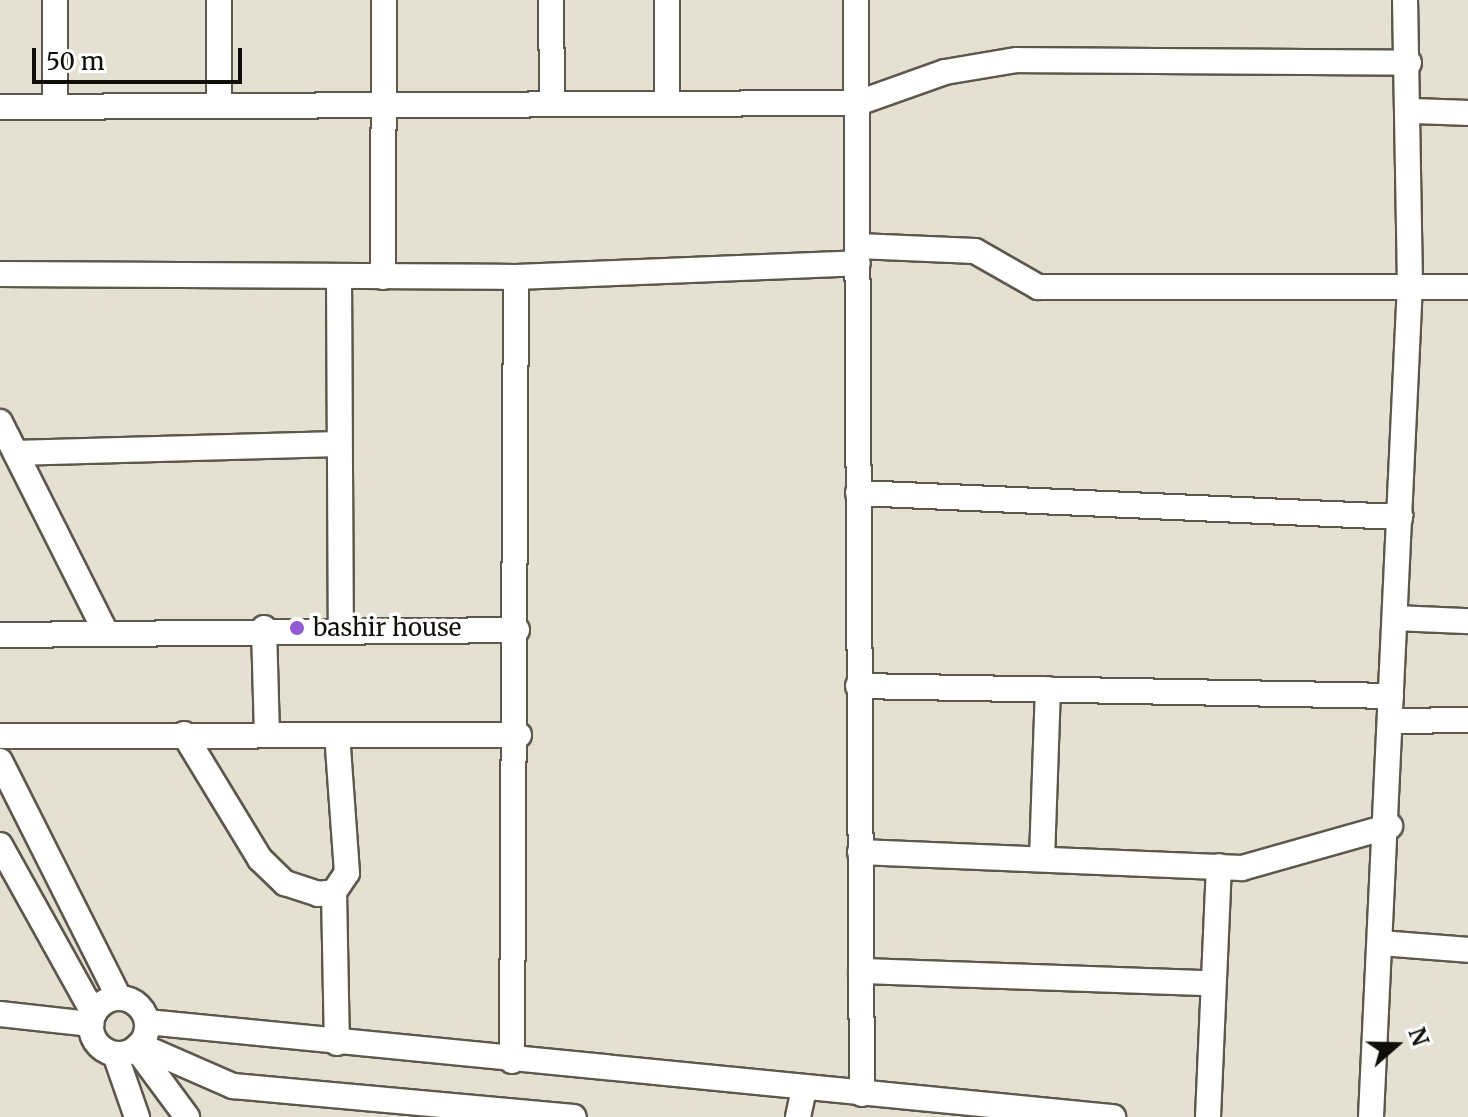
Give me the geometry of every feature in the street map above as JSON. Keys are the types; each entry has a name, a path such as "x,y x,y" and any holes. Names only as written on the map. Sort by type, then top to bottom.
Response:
{"street":[{"path":"55,0 55,106"},
{"path":"219,0 219,105"},
{"path":"383,277 384,0"},
{"path":"551,0 552,104"},
{"path":"667,0 667,104"},
{"path":"856,0 862,1094"},
{"path":"1371,1117 1390,826 1391,696 1410,285 1411,111 1405,0"},
{"path":"0,107 858,103 945,72 1017,60 1409,63"},
{"path":"1411,111 1468,113"},
{"path":"0,274 516,277 858,255 975,251 1038,287 1468,287"},
{"path":"339,276 336,444 341,628"},
{"path":"512,1061 519,735 516,277"},
{"path":"0,422 104,629"},
{"path":"16,453 336,444"},
{"path":"858,493 1400,517"},
{"path":"1395,618 1468,621"},
{"path":"264,628 267,733"},
{"path":"0,635 104,629 517,630"},
{"path":"858,686 1391,696"},
{"path":"1042,859 1048,689"},
{"path":"1391,721 1468,720"},
{"path":"0,736 267,733 519,735"},
{"path":"184,734 260,859 303,893 334,892"},
{"path":"337,735 349,853 347,873 334,892 337,1043"},
{"path":"0,761 119,998 142,1010 134,1042 137,1117"},
{"path":"860,852 1262,865 1390,826"},
{"path":"0,845 93,1019 97,1044 337,1043 1064,1115 1113,1117"},
{"path":"1208,1117 1211,983 1219,866"},
{"path":"1380,943 1468,950"},
{"path":"861,971 1211,983"},
{"path":"0,1014 93,1019 119,998"},
{"path":"134,1042 233,1086 400,1109 574,1117"},
{"path":"134,1042 187,1117"},
{"path":"798,1117 804,1089"}],"place":[{"name":"bashir house","path":"297,628"}]}
